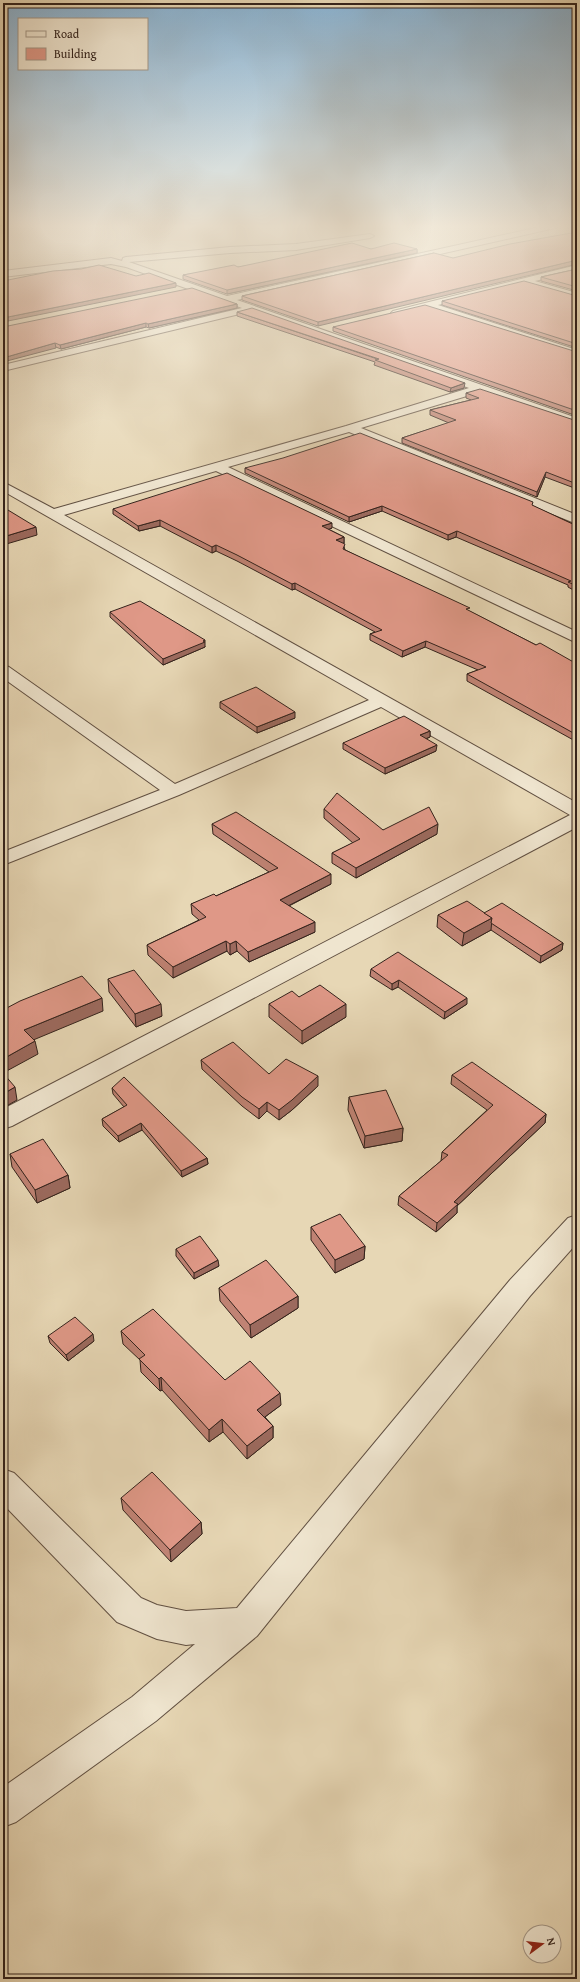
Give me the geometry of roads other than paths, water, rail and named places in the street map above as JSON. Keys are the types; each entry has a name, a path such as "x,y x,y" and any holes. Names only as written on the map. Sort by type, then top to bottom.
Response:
{"street":[{"path":"3,368 209,318"},
{"path":"282,318 577,422"},
{"path":"469,318 577,353"},
{"path":"317,331 339,326"},
{"path":"52,514 218,467 480,388"},
{"path":"350,428 577,520"},
{"path":"218,467 577,638"},
{"path":"3,486 577,811"},
{"path":"3,670 173,791"},
{"path":"3,859 173,791 383,700"},
{"path":"3,1120 577,819"},
{"path":"3,1809 144,1709 245,1624 520,1288 577,1225"},
{"path":"3,1483 130,1610 157,1622 186,1628 245,1624"}]}
